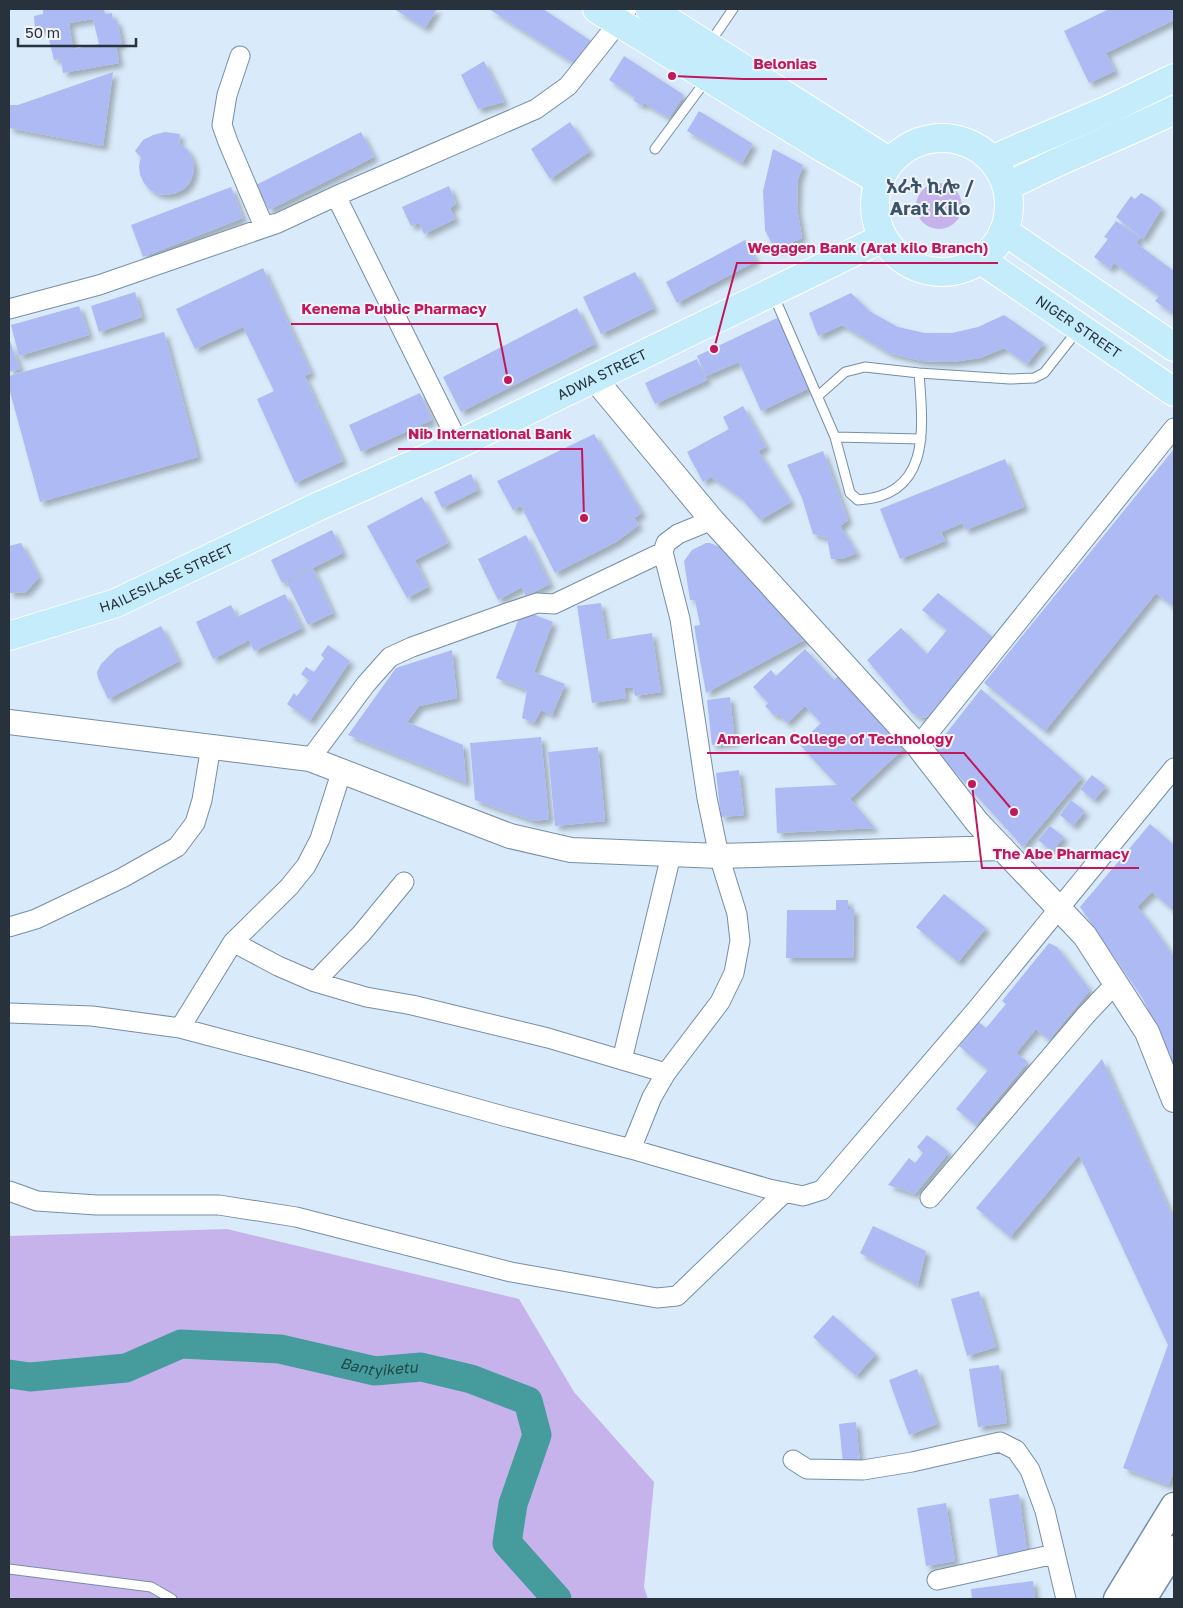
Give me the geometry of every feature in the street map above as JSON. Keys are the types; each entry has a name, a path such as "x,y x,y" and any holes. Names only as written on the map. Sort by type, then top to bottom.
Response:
{"main road":[{"path":"650,9 708,46 885,172"},
{"path":"614,13 709,77 823,148 885,172"},
{"path":"993,159 1112,108 1174,78"},
{"path":"1007,187 1037,171 1142,126 1174,110"},
{"path":"942,138 962,140 981,149 993,159 1007,187 1009,211 1004,231 994,247 981,260 969,267 950,272 930,271 911,265 896,254 883,238 876,220 875,200 885,172 903,150 922,141 942,138"},
{"path":"1004,231 1174,347"},
{"name":"ADWA STREET","path":"317,507 459,444 883,238"},
{"name":"NIGER STREET","path":"981,260 1174,392"},
{"name":"HAILESILASE STREET","path":"9,636 116,603 317,507"},
{"path":"1117,1599 1174,1506"},
{"path":"1143,1599 1174,1549"}],"street":[{"path":"9,309 100,286 278,223 536,109 568,86 614,13"},
{"path":"240,56 228,95 222,125 262,222 267,224 278,223"},
{"path":"336,196 459,444"},
{"path":"594,378 712,520 918,746 977,822 1085,936 1148,1032 1174,1100"},
{"path":"918,746 1174,428"},
{"path":"631,1149 652,1097 666,1073 720,1002 734,973 740,941 737,914 719,856 707,798 680,619 663,552 666,543 678,534 712,520"},
{"path":"310,759 366,684 390,657 412,646 537,603 554,604 663,552"},
{"path":"9,722 310,759 510,836 571,850 719,856 1002,848"},
{"path":"9,927 36,918 114,882 177,847 194,823 202,800 211,746"},
{"path":"9,1014 92,1016 180,1028 305,1060 506,1118 631,1149 769,1190 803,1196 822,1190 976,1010 1174,768"},
{"path":"180,1028 233,942 289,887 306,866 320,839 342,770"},
{"path":"622,1060 671,854"},
{"path":"315,982 362,933 404,882"},
{"path":"233,942 278,966 315,982 366,997 412,1005 548,1038 666,1073"},
{"path":"930,1198 1086,1015 1116,983"},
{"path":"9,1191 37,1201 97,1205 219,1205 286,1215 512,1272 657,1298 677,1296 785,1192"},
{"path":"792,1460 807,1469 862,1470 1000,1442 1016,1450 1030,1470 1045,1511 1066,1599"},
{"path":"937,1580 1054,1554"}],"lane":[{"path":"708,46 733,9"},
{"path":"655,149 709,77"},
{"path":"772,292 835,437 850,494 858,500 876,499 899,486 910,475 916,463 921,439 919,373"},
{"path":"818,396 845,372 865,367 919,373 1034,378 1044,373 1080,326"},
{"path":"835,437 921,439"},
{"path":"9,1568 152,1587 172,1599"}],"shaded area":[{"path":"944,183 956,189 961,197 961,215 956,223 948,228 934,229 922,223 917,215 916,201 922,189 930,184"},
{"path":"227,1229 519,1299 574,1392 654,1482 644,1587 648,1599 9,1599 9,1236"}],"building":[{"path":"43,9 104,9 105,14 112,13 113,21 117,20 122,44 116,45 119,63 63,73 61,59 54,60 48,35 54,34 52,28 35,30 34,16 43,14","holes":["93,19 99,44 73,49 69,23"]},
{"path":"394,9 437,9 425,28"},
{"path":"489,9 543,9 594,43 578,66"},
{"path":"1109,9 1174,9 1174,20 1106,53 1115,71 1089,83 1064,31"},
{"path":"624,56 684,95 669,118 644,103 642,106 633,100 635,97 609,80"},
{"path":"484,61 504,102 478,109 461,75"},
{"path":"113,72 103,146 9,128 9,105 18,105"},
{"path":"699,111 753,144 742,163 687,131"},
{"path":"570,122 590,151 550,179 531,149"},
{"path":"165,132 180,134 179,143 187,149 194,165 190,182 184,189 167,195 158,194 150,190 144,183 140,175 141,157 135,151 143,140"},
{"path":"361,132 374,157 269,210 256,185"},
{"path":"773,149 803,165 798,180 797,208 802,238 775,250 765,230 763,191"},
{"path":"449,186 456,204 450,208 455,219 424,234 419,223 411,226 402,207"},
{"path":"231,187 243,218 143,257 131,225"},
{"path":"1141,193 1162,208 1143,239 1116,217 1131,196 1135,199"},
{"path":"1116,221 1140,237 1136,243 1174,271 1174,314 1155,301 1159,296 1114,263 1110,269 1094,257 1108,239 1104,237"},
{"path":"745,240 756,261 677,303 666,282"},
{"path":"263,268 311,373 293,382 305,377 343,461 295,483 257,399 274,391 243,327 195,349 176,309"},
{"path":"635,272 654,308 601,334 583,297"},
{"path":"135,292 142,317 99,332 91,306"},
{"path":"851,293 869,311 898,327 925,333 952,333 978,327 1004,315 1044,343 1027,364 1004,348 980,358 952,362 921,361 889,353 842,325 818,336 809,313"},
{"path":"79,306 89,335 19,356 11,325"},
{"path":"577,308 595,344 461,412 443,377"},
{"path":"777,318 794,349 809,388 761,411 739,362 706,376 697,356"},
{"path":"164,332 198,457 40,502 9,388 9,376"},
{"path":"9,341 20,369 9,372"},
{"path":"697,359 707,380 655,404 645,383"},
{"path":"420,393 432,420 361,452 349,425"},
{"path":"743,406 766,447 758,451 791,502 760,520 741,498 711,477 703,482 687,452 729,429 723,417"},
{"path":"594,434 642,513 634,518 639,525 616,542 555,573 521,506 513,510 497,481"},
{"path":"1174,449 1174,607 1156,593 1045,731 984,683"},
{"path":"823,451 848,520 840,526 857,553 842,559 831,559 827,538 813,534 802,498 787,465"},
{"path":"1005,459 1024,507 965,530 963,523 941,532 945,541 900,559 880,509"},
{"path":"471,474 478,490 442,508 434,492"},
{"path":"422,497 448,543 415,560 428,587 407,598 367,526"},
{"path":"332,530 343,553 282,583 271,560"},
{"path":"526,535 550,584 526,596 522,587 498,600 478,559"},
{"path":"21,543 39,577 26,592 9,593 9,546"},
{"path":"706,543 720,547 806,639 706,693 694,626 700,625 695,600 690,600 684,561 692,550"},
{"path":"313,569 333,613 308,625 287,582"},
{"path":"938,593 994,638 931,714 925,718 912,713 867,660 901,628 927,654 947,630 922,610"},
{"path":"285,594 302,628 254,651 249,640 213,659 196,622 231,605 237,617"},
{"path":"601,603 607,640 652,633 661,692 635,696 633,687 624,688 626,698 592,703 577,606"},
{"path":"522,610 553,622 534,672 565,684 552,715 541,710 534,723 522,718 527,690 496,678"},
{"path":"161,626 179,661 108,699 98,678 97,672 101,664 116,649"},
{"path":"328,645 350,661 310,721 287,704 294,693 297,696 309,680 301,674 306,667 314,672 324,658 321,655"},
{"path":"805,649 834,680 838,676 905,747 850,799 875,828 777,833 775,788 837,785 799,744 821,723 805,706 787,723 778,714 775,716 765,706 768,703 753,687 771,670 776,676"},
{"path":"452,650 457,698 419,706 407,722 463,745 466,783 348,735 396,668"},
{"path":"981,689 1082,777 1023,847 934,749"},
{"path":"730,697 735,742 712,745 707,700"},
{"path":"541,737 549,819 534,821 475,800 470,743"},
{"path":"598,747 605,821 555,826 548,752"},
{"path":"739,770 744,815 721,817 716,773"},
{"path":"1092,775 1106,786 1094,800 1080,789"},
{"path":"1071,800 1085,811 1073,826 1060,815"},
{"path":"1150,824 1174,845 1174,911 1152,892 1137,907 1174,957 1174,1065 1143,999 1080,907"},
{"path":"1050,826 1064,837 1052,851 1038,840"},
{"path":"944,894 986,928 958,962 916,927"},
{"path":"836,900 848,900 848,909 854,909 853,958 786,958 787,910 836,910"},
{"path":"1049,943 1057,947 1090,990 1049,1040 1036,1029 1016,1053 1028,1062 976,1125 956,1109 988,1070 959,1046 979,1022 986,1028 1006,1004 1002,1001"},
{"path":"1102,1059 1174,1221 1174,1470 1169,1485 1123,1468 1168,1345 1079,1155 1010,1237 976,1208"},
{"path":"927,1135 949,1152 915,1194 888,1185 909,1158 915,1163 923,1153 917,1147"},
{"path":"873,1226 926,1251 918,1285 860,1253"},
{"path":"979,1291 996,1347 967,1356 951,1299"},
{"path":"833,1315 876,1354 856,1376 813,1337"},
{"path":"999,1365 1007,1423 978,1427 969,1369"},
{"path":"917,1369 937,1424 909,1435 889,1380"},
{"path":"856,1422 860,1463 843,1463 839,1424"},
{"path":"1019,1494 1027,1552 998,1557 989,1499"},
{"path":"946,1503 955,1561 926,1566 917,1508"},
{"path":"1033,1581 1035,1599 972,1599 971,1589"}],"waterway":[{"name":"Bantyiketu","path":"9,1374 30,1377 126,1368 181,1344 280,1349 375,1371 421,1367 471,1379 528,1401 537,1435 513,1504 507,1543 557,1599"}],"place":[{"name":"Belonias","path":"672,76"},
{"name":"Wegagen Bank (Arat kilo Branch)","path":"714,349"},
{"name":"Kenema Public Pharmacy","path":"508,380"},
{"name":"Nib International Bank","path":"584,518"},
{"name":"The Abe Pharmacy","path":"972,784"},
{"name":"American College of Technology","path":"1014,812"}],"district":[{"name":"አራት ኪሎ / Arat Kilo","path":"930,197"}]}
